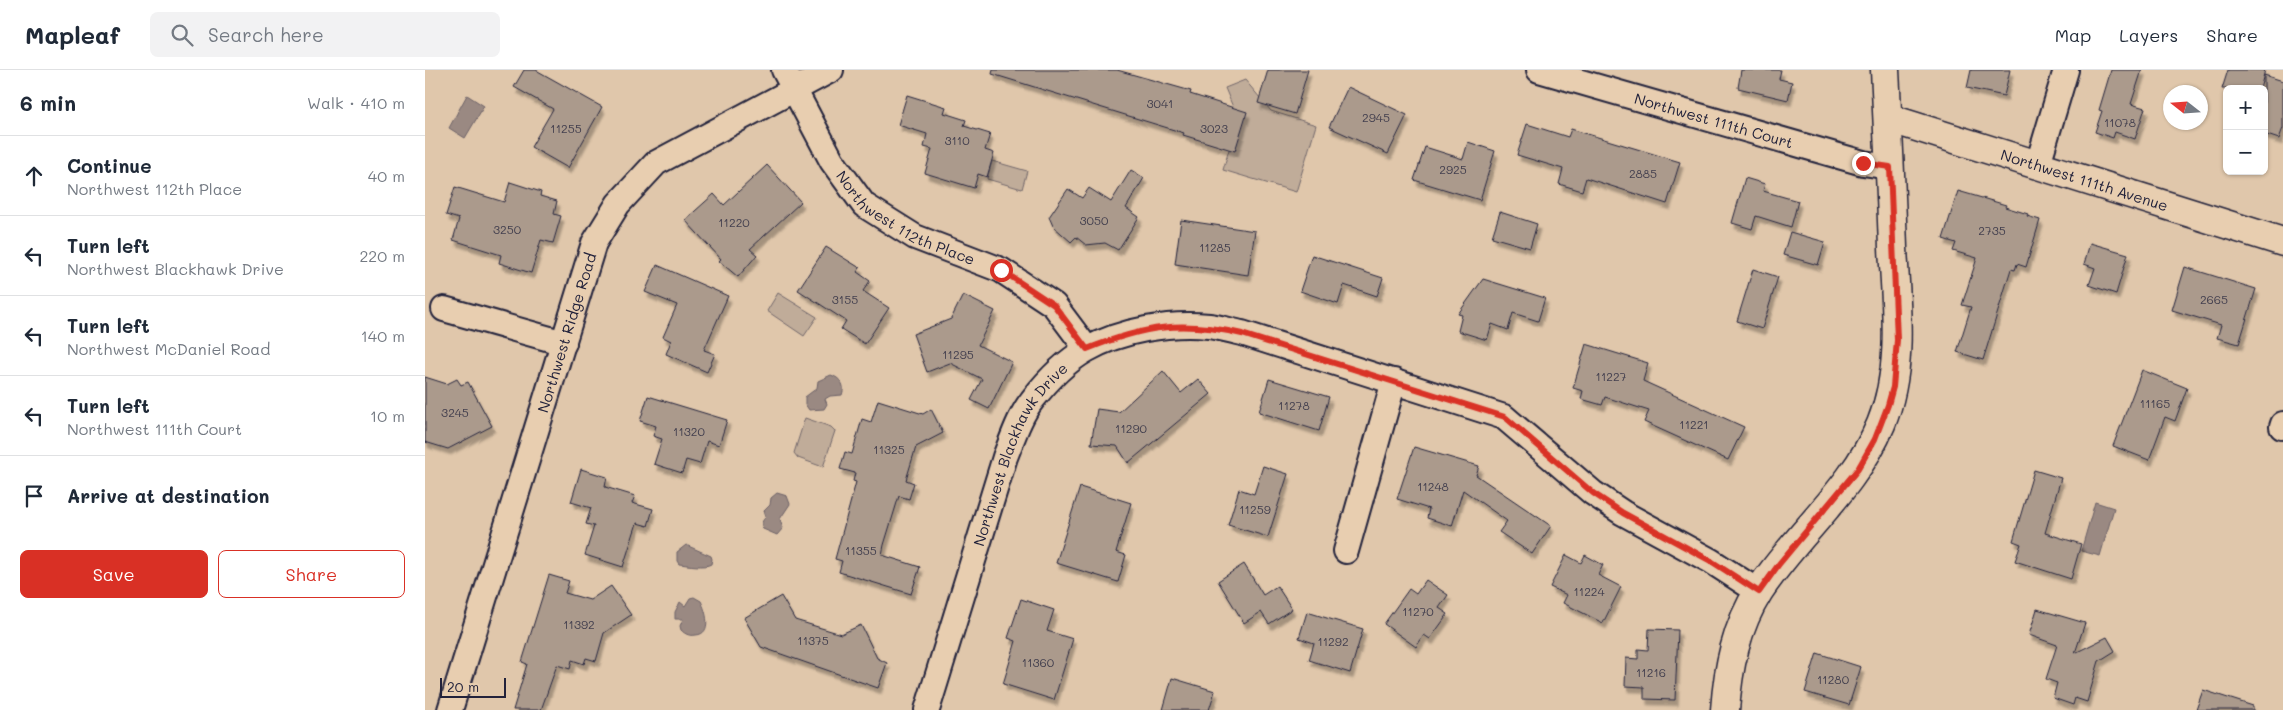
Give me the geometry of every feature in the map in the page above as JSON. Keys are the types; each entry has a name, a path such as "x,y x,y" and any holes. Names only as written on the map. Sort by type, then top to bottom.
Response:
{"street":[{"name":"Northwest Ridge Road","path":"450,710 594,243 618,204 656,163 789,79 831,70"},
{"name":"Northwest 111th Court","path":"1539,70 1863,163 1890,167"},
{"path":"1725,710 1731,660 1747,615 1759,592 1779,564 1858,469 1875,439 1893,387 1897,340 1885,70"},
{"path":"2038,164 2066,70"},
{"name":"Northwest 112th Place","path":"789,79 833,161 864,205 915,237 1001,270 1054,305 1087,349"},
{"name":"Northwest 111th Avenue","path":"1888,118 2283,242"},
{"path":"443,309 564,343"},
{"name":"Northwest Blackhawk Drive","path":"927,710 1005,457 1019,424 1033,399 1070,361 1087,349 1119,336 1146,329 1209,326 1242,334 1505,417 1593,493 1623,513 1711,561 1759,592"},
{"path":"1347,551 1394,381"}],"shaded area":[{"path":"1245,80 1271,111 1316,125 1296,192 1223,170 1238,119 1225,88"},
{"path":"467,95 484,106 465,138 449,128"},
{"path":"992,161 1027,171 1022,189 987,179"},
{"path":"778,293 817,317 804,336 767,311"},
{"path":"831,375 837,378 843,385 842,395 830,396 825,399 827,404 824,409 809,410 805,404 805,397 817,388 818,381"},
{"path":"805,418 831,427 835,431 823,467 798,458 794,453"},
{"path":"777,493 787,496 790,504 780,519 783,528 777,535 763,529 762,524 766,517 764,511 770,505 771,498"},
{"path":"2095,502 2114,508 2100,556 2081,551"},
{"path":"686,545 711,556 711,564 701,566 679,564 677,552"},
{"path":"694,597 701,601 707,621 705,631 701,634 692,635 686,634 681,630 680,626 683,619 675,619 675,612 680,602 685,606 690,598"}],"building":[{"path":"524,70 536,70 602,107 568,168 531,147 553,109 514,87"},
{"path":"993,70 1117,70 1191,91 1190,94 1247,112 1235,151 1183,135 1184,133 992,74"},
{"path":"1268,70 1308,70 1295,114 1258,103"},
{"path":"1741,70 1781,70 1779,79 1792,82 1788,100 1738,88"},
{"path":"1971,70 2010,70 2004,96 1967,88"},
{"path":"2111,70 2142,70 2131,104 2145,108 2135,139 2115,132 2113,138 2095,132 2102,111 2099,110"},
{"path":"2228,70 2265,70 2261,85 2223,85"},
{"path":"2264,75 2283,81 2283,128 2279,139 2268,135 2268,85 2264,85"},
{"path":"1348,87 1407,115 1388,154 1329,127"},
{"path":"907,95 946,107 944,113 966,120 964,126 990,134 985,150 994,153 987,177 978,174 974,188 925,173 932,149 924,147 927,134 898,125"},
{"path":"1527,124 1568,137 1571,129 1680,162 1667,204 1586,178 1582,191 1559,184 1563,169 1517,155"},
{"path":"1468,142 1495,151 1480,200 1414,180 1425,147 1463,159"},
{"path":"767,165 801,202 750,249 757,255 738,277 719,261 721,259 685,220 714,194 724,205"},
{"path":"1131,170 1144,178 1126,208 1139,217 1118,250 1105,243 1086,245 1076,237 1071,242 1053,226 1049,217 1068,189 1082,198 1089,188 1111,202"},
{"path":"1745,178 1765,184 1763,191 1798,201 1791,227 1756,216 1752,229 1732,223"},
{"path":"510,182 541,192 540,196 557,201 554,214 561,216 553,243 541,240 531,273 499,263 501,255 453,240 459,219 446,215 455,187 504,202"},
{"path":"1958,191 2006,205 2005,207 2040,220 2026,267 2017,264 2015,270 2011,269 1983,360 1957,352 1971,307 1962,305 1977,258 1953,251 1956,243 1943,239"},
{"path":"1500,212 1537,224 1530,248 1492,237"},
{"path":"1181,220 1255,231 1248,275 1175,264"},
{"path":"1790,232 1825,242 1818,265 1783,255"},
{"path":"2090,243 2128,254 2116,294 2089,285 2095,268 2084,264"},
{"path":"826,247 860,268 857,272 870,281 863,291 889,308 865,344 841,329 846,321 798,290"},
{"path":"1312,255 1383,278 1377,296 1344,285 1338,304 1300,291"},
{"path":"657,265 728,296 704,350 715,354 707,372 666,354 671,341 663,337 677,305 645,292"},
{"path":"2185,267 2256,289 2239,344 2217,338 2221,325 2172,310"},
{"path":"1753,269 1778,277 1762,329 1737,321"},
{"path":"1483,279 1545,298 1538,321 1513,313 1508,330 1492,324 1487,340 1458,331 1462,315 1458,314"},
{"path":"963,295 995,311 978,345 1012,362 989,409 971,400 982,379 950,363 927,372 913,334 951,319"},
{"path":"1586,344 1648,363 1643,381 1744,427 1728,460 1644,422 1649,411 1605,397 1602,405 1581,399 1583,391 1573,388"},
{"path":"2142,370 2187,388 2175,421 2165,417 2149,460 2113,446"},
{"path":"1163,371 1181,393 1198,379 1211,394 1128,463 1117,446 1091,444 1097,409 1119,412"},
{"path":"425,377 447,384 457,379 461,385 468,382 492,426 448,449 425,442"},
{"path":"1269,379 1329,397 1319,431 1259,412"},
{"path":"648,396 727,420 719,445 707,441 700,464 686,460 682,473 654,464 662,439 653,436 656,426 640,421"},
{"path":"878,400 923,414 931,409 943,433 916,447 906,480 914,483 909,499 899,496 882,555 920,567 911,594 839,572 842,561 835,559 856,482 853,481 855,473 840,469 845,452 852,454 862,419 871,422"},
{"path":"1414,447 1479,466 1476,475 1551,526 1532,554 1499,532 1507,521 1463,490 1452,526 1427,518 1429,509 1397,499"},
{"path":"1263,466 1288,474 1268,537 1228,525 1239,489 1254,494"},
{"path":"581,469 607,477 605,487 635,496 632,503 653,509 648,526 637,523 623,567 585,555 594,526 586,524 591,508 571,502"},
{"path":"2034,470 2061,478 2045,533 2081,544 2071,579 2015,561 2021,544 2013,541"},
{"path":"1080,487 1131,503 1116,552 1126,555 1118,582 1056,563"},
{"path":"1566,555 1581,563 1585,555 1603,565 1598,575 1621,587 1603,623 1563,603 1567,595 1550,587"},
{"path":"1244,564 1263,595 1277,586 1292,609 1269,624 1261,612 1244,623 1218,581"},
{"path":"549,575 569,581 565,593 590,600 611,586 631,615 604,633 596,661 586,658 584,664 572,660 570,669 557,665 541,710 513,710 527,664 522,662"},
{"path":"1426,580 1448,595 1439,608 1448,614 1430,639 1424,635 1416,647 1384,624 1409,589 1416,594"},
{"path":"781,596 795,620 841,634 861,625 877,658 887,663 878,688 761,647 744,618"},
{"path":"1021,599 1054,610 1047,631 1073,639 1054,700 1003,684 1016,641 1008,638"},
{"path":"2037,609 2085,623 2075,653 2107,637 2115,651 2099,661 2087,702 2075,698 2073,705 2053,698 2057,683 2046,679 2057,645 2029,635"},
{"path":"1307,612 1363,629 1350,673 1309,660 1314,643 1299,638"},
{"path":"1649,629 1678,630 1675,700 1644,699 1644,687 1625,686 1626,658 1638,659 1638,649 1648,650"},
{"path":"1817,653 1861,667 1849,705 1805,692"},
{"path":"1172,678 1215,691 1209,710 1163,710"},
{"path":"2203,690 2253,706 2253,710 2196,710"}],"route":[{"path":"1001,270 1054,305 1087,349 1119,336 1146,329 1209,326 1242,334 1505,417 1573,478 1593,493 1623,513 1711,561 1759,592 1779,564 1858,469 1875,439 1893,387 1897,340 1890,167 1863,163"}]}
